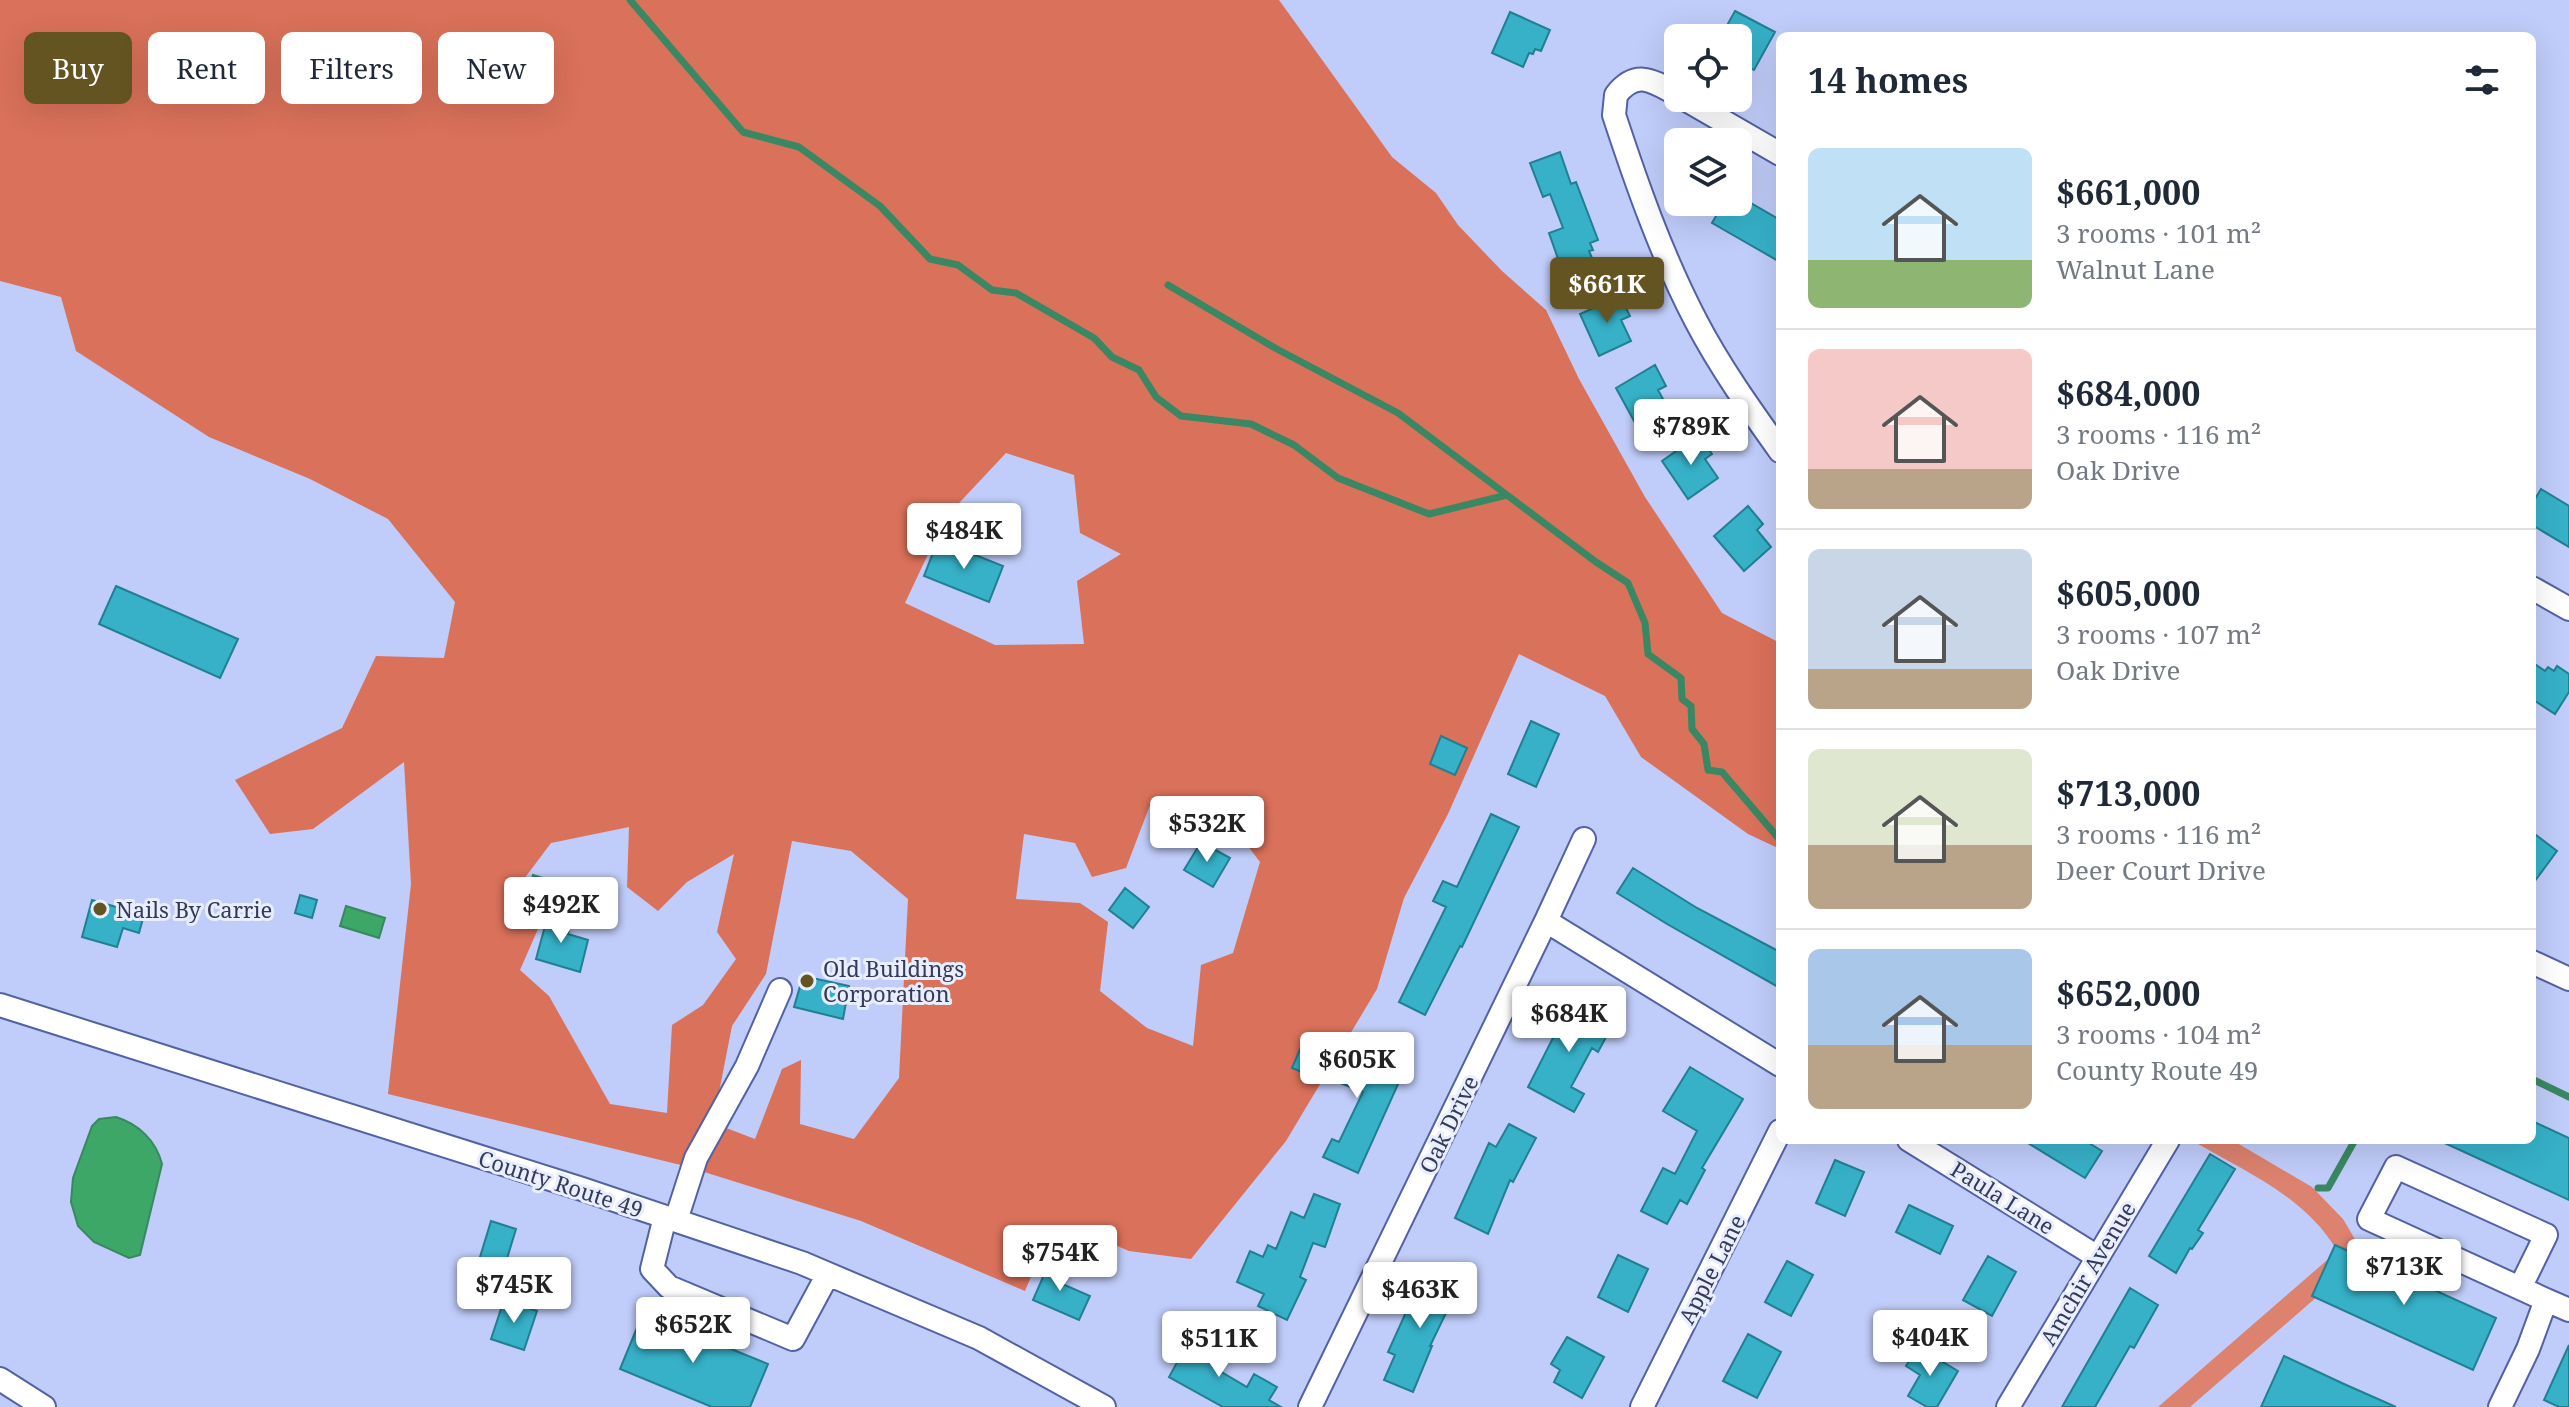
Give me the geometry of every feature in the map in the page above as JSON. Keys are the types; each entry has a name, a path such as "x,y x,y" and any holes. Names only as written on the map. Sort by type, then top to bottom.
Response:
{"street":[{"path":"1664,88 1651,80 1631,81 1616,95 1614,115 1668,260 1697,322 1744,401 1776,445"},
{"path":"1706,112 1776,152"},
{"path":"2536,590 2569,609"},
{"name":"Oak Drive","path":"1310,1407 1584,839"},
{"path":"1546,921 1776,1063"},
{"path":"2536,964 2569,979"},
{"path":"780,990 747,1066 696,1158 652,1269 669,1287 793,1339 828,1274"},
{"name":"County Route 49","path":"0,1005 670,1219 828,1274 979,1338 1104,1407"},
{"name":"Apple Lane","path":"1642,1407 1776,1139"},
{"name":"Paula Lane","path":"1915,1144 2096,1256"},
{"name":"Amchir Avenue","path":"2008,1407 2166,1144"},
{"path":"2520,1288 2546,1235 2396,1167 2369,1219 2546,1300 2569,1310"},
{"path":"2500,1407 2528,1349 2546,1300"},
{"path":"0,1379 44,1407"}],"shaded area":[{"path":"0,0 1279,0 1392,157 1436,193 1458,225 1502,271 1546,310 1579,379 1645,497 1722,613 1776,641 1776,847 1748,834 1641,757 1605,696 1519,654 1448,814 1404,898 1377,989 1286,1141 1191,1259 1129,1251 1080,1230 1041,1253 1025,1291 861,1221 685,1166 388,1094 411,884 404,762 313,829 270,834 235,780 342,728 376,656 444,658 455,602 388,519 310,479 209,437 76,351 61,297 0,281","holes":["1006,453 1074,475 1080,533 1121,554 1077,581 1084,644 995,645 905,603 945,518","1152,800 1195,843 1235,829 1260,862 1233,953 1201,965 1193,1046 1147,1028 1100,991 1108,922 1080,903 1016,899 1024,834 1075,843 1092,877 1126,868","629,827 627,887 658,911 687,882 734,854 717,932 736,959 703,1005 672,1025 667,1113 610,1104 549,996 520,970 552,897 515,891 551,843","792,841 851,851 908,899 899,1078 854,1139 800,1124 801,1060 782,1069 755,1139 713,1123 732,1026 766,974"]},
{"path":"533,875 568,886 563,905 527,894"},
{"path":"346,906 385,918 379,938 340,926"},
{"path":"116,1117 145,1134 162,1164 140,1255 129,1258 94,1242 78,1226 71,1202 73,1178 92,1126 99,1119"},
{"path":"2198,1144 2239,1144 2312,1187 2343,1219 2359,1246 2359,1252 2349,1269 2190,1407 2158,1407 2333,1255 2336,1249 2323,1230 2290,1199"}],"building":[{"path":"1735,11 1775,32 1754,70 1752,24 1728,24"},
{"path":"1510,12 1550,30 1541,51 1535,49 1533,54 1529,53 1523,67 1492,53"},
{"path":"1560,152 1571,184 1576,182 1598,240 1590,243 1593,250 1589,251 1595,265 1564,276 1549,233 1563,228 1550,194 1543,197 1530,163"},
{"path":"1752,204 1776,218 1776,260 1712,223 1716,216 1752,216"},
{"path":"1620,296 1630,316 1621,320 1631,341 1599,356 1580,314"},
{"path":"1655,365 1666,386 1658,390 1669,410 1638,428 1616,388"},
{"path":"1699,435 1712,454 1705,459 1718,478 1688,499 1662,461"},
{"path":"2541,489 2569,506 2569,547 2536,527 2536,497"},
{"path":"1748,506 1763,524 1757,530 1771,547 1744,571 1714,536"},
{"path":"938,540 1003,566 989,602 924,576"},
{"path":"116,586 238,639 220,678 99,624"},
{"path":"2536,665 2545,671 2548,667 2554,671 2557,666 2569,674 2569,692 2555,714 2536,702"},
{"path":"1531,721 1559,734 1536,787 1508,774"},
{"path":"1441,736 1467,748 1455,775 1430,764"},
{"path":"1491,814 1519,827 1462,947 1425,1015 1399,1002 1446,907 1433,901 1443,881 1457,887"},
{"path":"2536,835 2557,851 2536,880"},
{"path":"1201,842 1230,858 1213,887 1184,870"},
{"path":"1633,868 1697,908 1776,950 1776,986 1667,924 1617,893"},
{"path":"1125,888 1149,907 1133,928 1109,910"},
{"path":"300,895 317,900 312,918 295,913"},
{"path":"92,900 144,915 139,933 123,928 117,947 82,937"},
{"path":"548,915 571,921 568,934 588,940 580,972 536,959"},
{"path":"803,976 849,986 843,1019 794,1007"},
{"path":"1568,1000 1613,1024 1598,1052 1592,1048 1571,1087 1584,1094 1574,1112 1528,1087 1557,1030 1553,1028"},
{"path":"1301,1047 1369,1073 1379,1049 1408,1062 1358,1173 1323,1157 1332,1139 1339,1142 1363,1092 1292,1068"},
{"path":"1690,1067 1743,1099 1702,1168 1705,1170 1687,1204 1680,1200 1667,1224 1641,1211 1663,1168 1675,1174 1697,1131 1663,1111"},
{"path":"2536,1123 2569,1138 2569,1200 2447,1144 2536,1144"},
{"path":"1509,1124 1536,1138 1513,1182 1510,1180 1488,1234 1455,1218 1489,1143 1496,1147"},
{"path":"2030,1144 2091,1144 2102,1151 2085,1178"},
{"path":"2210,1154 2235,1169 2198,1230 2203,1233 2176,1273 2149,1256"},
{"path":"1835,1160 1864,1172 1845,1216 1816,1203"},
{"path":"1314,1194 1340,1204 1325,1247 1313,1243 1300,1277 1306,1280 1287,1320 1258,1306 1264,1294 1237,1282 1250,1251 1263,1257 1268,1245 1276,1249 1291,1212 1304,1218"},
{"path":"1909,1205 1953,1226 1940,1254 1896,1232"},
{"path":"491,1221 516,1229 498,1288 473,1280"},
{"path":"2335,1245 2496,1318 2473,1370 2312,1296"},
{"path":"1618,1255 1648,1269 1628,1312 1598,1297"},
{"path":"1988,1256 2016,1272 1992,1316 1963,1300"},
{"path":"1050,1261 1067,1269 1060,1283 1090,1296 1079,1320 1033,1300"},
{"path":"1787,1261 1813,1275 1791,1316 1765,1302"},
{"path":"1434,1269 1461,1282 1430,1346 1413,1392 1384,1380 1395,1355 1388,1352 1416,1290 1422,1293"},
{"path":"2130,1288 2158,1305 2134,1348 2130,1346 2095,1407 2062,1407"},
{"path":"504,1300 537,1311 524,1350 491,1339"},
{"path":"643,1313 768,1364 750,1407 712,1407 620,1369"},
{"path":"1748,1334 1781,1352 1757,1398 1723,1381"},
{"path":"1192,1335 1222,1352 1213,1367 1247,1387 1254,1374 1277,1387 1269,1400 1281,1407 1223,1407 1169,1377"},
{"path":"1567,1337 1604,1357 1582,1398 1554,1382 1560,1370 1551,1364"},
{"path":"2569,1345 2569,1407 2559,1407 2544,1400"},
{"path":"1918,1347 1958,1371 1937,1407 1927,1407 1908,1396 1920,1375 1906,1366"},
{"path":"2284,1356 2344,1384 2396,1407 2261,1407"}],"waterway":[{"path":"630,0 743,132 799,147 880,206 930,259 958,265 992,290 1016,293 1094,338 1112,357 1139,370 1156,397 1181,416 1251,424 1294,445 1338,478 1429,514 1507,495 1628,583 1645,623 1648,654 1681,678 1682,699 1691,706 1692,729 1704,744 1708,770 1722,772 1776,835"},
{"path":"1168,285 1275,348 1398,413 1507,495"},
{"path":"2536,1081 2569,1097"},
{"path":"2318,1188 2328,1188 2353,1144"}],"place":[{"name":"Nails By Carrie","path":"100,909"},
{"name":"Old Buildings Corporation","path":"807,981"}]}
